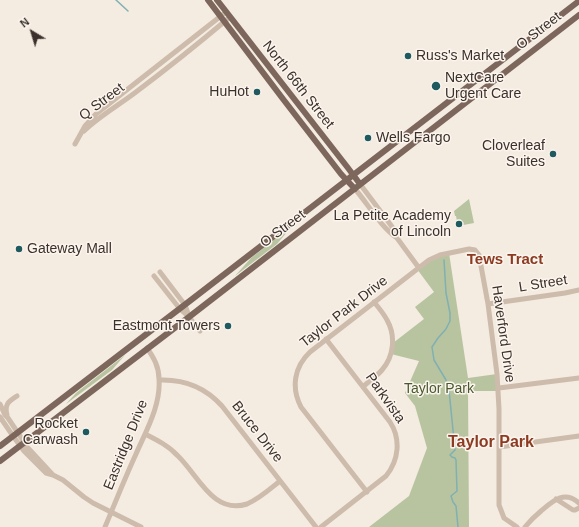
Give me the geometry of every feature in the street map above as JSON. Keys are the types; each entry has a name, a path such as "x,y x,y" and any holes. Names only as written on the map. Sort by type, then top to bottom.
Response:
{"main road":[{"name":"North 66th Street","path":"208,0 262,72 354,189"},
{"name":"North 66th Street","path":"217,0 360,184"},
{"name":"O Street","path":"0,446 579,1"},
{"name":"O Street","path":"0,461 189,317 579,15"},
{"path":"262,72 272,80 285,95 293,97"}],"street":[{"name":"Q Street","path":"223,20 124,91 96,114 85,126 75,144 82,133 89,126 136,92 223,20 228,15"},
{"path":"360,184 395,231 397,238 419,268"},
{"path":"354,189 390,234 397,238"},
{"name":"Taylor Park Drive","path":"367,492 303,410 296,395 295,380 297,370 307,354 429,260 440,255 469,249 475,250"},
{"name":"Haverford Drive","path":"475,250 479,255 488,304 499,388 499,505 504,518 517,527"},
{"path":"160,272 185,304 189,317"},
{"path":"154,276 180,309 189,317 200,331"},
{"name":"L Street","path":"488,304 579,290"},
{"path":"362,386 379,374 384,368 389,360 393,346 393,335 390,325 374,302"},
{"name":"Parkvista","path":"326,339 392,426 396,435 396,459 391,469 384,478 367,492"},
{"name":"Eastridge Drive","path":"105,527 145,434 158,398 159,380 157,364 147,348"},
{"path":"499,388 579,378"},
{"name":"Bruce Drive","path":"159,380 186,382 200,388 212,396 222,406 316,527"},
{"path":"15,434 6,412 6,406 10,400 17,396"},
{"path":"0,404 8,418"},
{"path":"0,417 46,473 53,474 69,484 90,501 141,527"},
{"path":"145,434 161,442 176,454 209,493 222,503 237,505 248,503 260,497 280,481"},
{"path":"499,446 579,436"},
{"path":"321,527 367,492"},
{"path":"525,527 533,518 556,499 568,497 579,503"},
{"path":"556,499 573,510 579,508"}],"green space":[{"path":"469,199 474,223 458,226 454,211"},
{"path":"292,226 277,244 235,276 251,258"},
{"name":"Taylor Park","path":"449,253 468,378 497,374 499,391 468,391 469,527 369,527 409,496 427,448 415,406 405,393 419,361 391,354 393,343 424,319 415,307 434,292 417,269 429,260"},
{"path":"125,355 112,370 66,404 76,393"}],"waterway":[{"path":"116,0 128,11"},
{"path":"444,260 446,293 450,321 446,329 432,347 434,360 446,380 449,390 455,450 450,455 456,460 457,491 451,496 456,506 458,527"}],"place":[{"name":"Russ's Market","path":"408,56"},
{"name":"NextCare Urgent Care","path":"436,86"},
{"name":"HuHot","path":"257,92"},
{"name":"Wells Fargo","path":"368,138"},
{"name":"Cloverleaf Suites","path":"553,154"},
{"name":"La Petite Academy of Lincoln","path":"459,224"},
{"name":"Gateway Mall","path":"19,249"},
{"name":"Eastmont Towers","path":"228,326"},
{"name":"Rocket Carwash","path":"86,432"}],"district":[{"name":"Tews Tract","path":"505,260"},
{"name":"Taylor Park","path":"491,443"}]}
